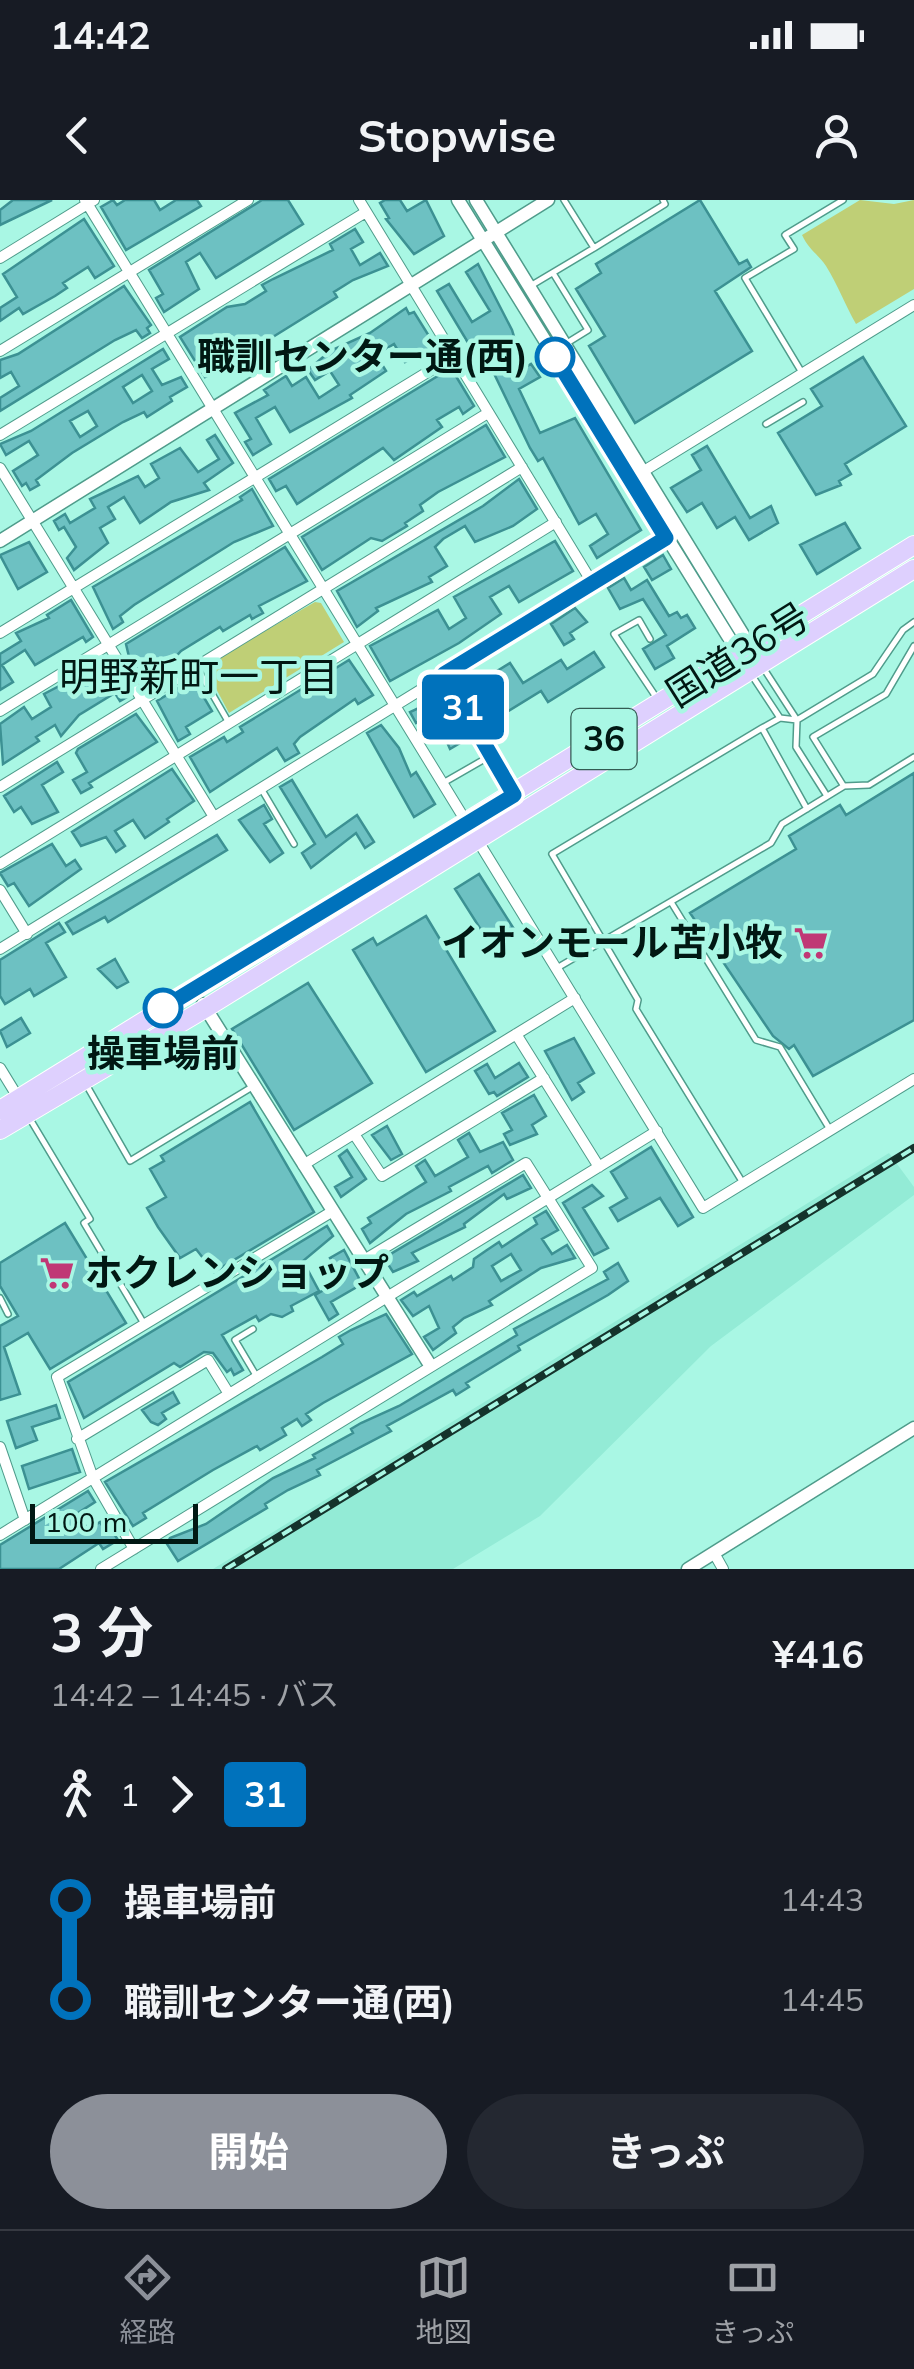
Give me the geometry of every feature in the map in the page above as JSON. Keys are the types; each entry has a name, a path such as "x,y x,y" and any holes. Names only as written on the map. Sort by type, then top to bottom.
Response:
{"highway":[{"name":"国道36号","path":"0,1110 23,1106 83,1079 206,1008 470,832 750,659 914,545"},
{"name":"国道36号","path":"0,1130 23,1106 194,989 470,832 514,795 660,704 914,570"}],"street":[{"path":"0,351 248,200"},
{"path":"358,200 593,584"},
{"path":"458,200 750,659"},
{"path":"476,200 564,345 636,476"},
{"path":"0,541 548,200"},
{"path":"0,258 89,201 440,784 703,1208 914,1079"},
{"path":"0,435 366,212"},
{"path":"636,476 914,305"},
{"path":"0,632 454,356"},
{"path":"0,711 488,412"},
{"path":"0,788 522,467"},
{"path":"0,468 214,817"},
{"path":"0,864 556,522"},
{"path":"0,949 672,535"},
{"path":"0,890 27,934"},
{"path":"194,989 430,1364"},
{"path":"303,1165 575,998"},
{"path":"516,1034 599,1166"},
{"path":"0,1068 23,1106"},
{"path":"354,1134 382,1176 544,1078"},
{"path":"0,1535 657,1131"},
{"path":"101,1569 592,1268 526,1163 364,1260"},
{"path":"134,1549 93,1478 57,1377 332,1211"},
{"path":"77,1440 208,1360 229,1394"},
{"path":"688,1569 914,1428"},
{"path":"0,1447 25,1520"},
{"path":"714,1553 723,1569"}],"lane":[{"path":"564,200 594,248"},
{"path":"529,287 665,204 662,200"},
{"path":"802,374 745,278 794,249 785,235 843,200"},
{"path":"552,273 588,330 564,345"},
{"path":"766,424 803,402"},
{"path":"650,639 638,620 614,634 629,661 634,658 660,704"},
{"path":"743,1183 636,1010 638,1000 552,854 762,728 780,718 797,720 873,674 903,630 914,622"},
{"path":"844,786 813,737 886,694 914,646"},
{"path":"750,659 780,718"},
{"path":"750,659 797,720 796,746 826,796"},
{"path":"196,666 229,723"},
{"path":"444,674 514,795"},
{"path":"762,728 806,809"},
{"path":"440,784 491,755"},
{"path":"557,968 771,843 782,824 826,796 844,786 868,785 914,757"},
{"path":"261,788 294,844"},
{"path":"670,902 756,1040 780,1047 831,1130"},
{"path":"83,1079 130,1161 255,1086"},
{"path":"23,1106 90,1218 84,1223 145,1324"},
{"path":"0,1298 8,1314"},
{"path":"253,1329 234,1340 257,1377"}],"shaded area":[{"path":"860,200 894,204 914,200 914,289 856,324 826,266 802,235"},
{"path":"315,602 321,603 344,642 229,713 204,666"},
{"path":"889,1153 914,1187 914,1195 711,1346 540,1516 453,1569 213,1569"}],"building":[{"path":"13,200 52,200 0,225 0,210"},
{"path":"113,200 117,205 125,200 154,200 160,210 176,200 197,200 201,206 126,250 101,207"},
{"path":"262,200 288,200 303,224 216,278 200,253 186,262 199,289 164,312 156,298 163,294 149,270"},
{"path":"400,200 407,211 426,200 444,236 414,254 386,219 389,218 380,203"},
{"path":"700,200 739,264 747,260 751,267 715,291 752,351 635,423 589,346 605,336 576,289 601,273 596,264"},
{"path":"84,219 114,266 95,278 88,267 63,283 67,288 55,296 23,314 19,308 0,321 0,308 17,297 3,274"},
{"path":"355,229 363,242 351,249 360,265 380,253 388,266 353,280 334,292 337,297 260,345 215,366 218,370 205,377 180,337 227,307 245,304 266,291 262,285 333,250 330,244"},
{"path":"478,264 512,330 515,340 510,343 524,368 531,364 540,377 519,389 540,433 575,418 641,530 597,558 590,546 608,534 596,514 579,524 543,458 538,461 530,448 486,357 474,364 466,349 470,346 437,291 449,284 472,322 490,311 466,272"},
{"path":"124,286 151,325 147,328 150,333 142,338 136,330 115,340 0,411 0,398 19,386 11,372 0,378 0,360 18,354"},
{"path":"406,308 409,314 414,312 434,344 431,347 405,362 394,344 376,355 386,371 350,395 352,398 290,432 275,407 256,418 271,444 253,455 245,442 251,439 235,413 268,395 264,390 286,376 292,386 306,377 319,398 339,385 330,371 315,380 308,370 330,351 370,333"},
{"path":"163,349 169,359 152,369 162,385 181,377 187,387 147,417 144,412 123,422 72,453 36,480 39,485 30,490 26,483 22,486 13,471 38,455 29,441 6,455 0,444 31,431","holes":["142,375 152,391 133,403 123,387","88,411 97,426 80,437 70,421"]},
{"path":"863,357 906,426 845,464 851,474 839,481 841,485 816,495 778,433 822,406 811,389"},
{"path":"451,368 474,406 463,414 459,407 437,420 442,427 394,460 383,448 297,504 286,486 276,491 269,479"},
{"path":"486,425 505,457 438,492 420,505 423,511 405,523 407,526 382,541 371,538 322,570 302,537"},
{"path":"215,435 233,463 204,483 209,490 171,502 140,523 124,497 108,507 115,519 100,528 108,543 74,570 67,558 76,547 64,527 59,530 54,521 65,514 70,523 95,508 90,499 138,476 145,487 159,478 151,464 180,448 198,472 219,459 207,440"},
{"path":"707,446 750,518 771,506 778,523 749,540 735,517 717,528 702,503 687,512 671,488 701,470 692,455"},
{"path":"519,479 537,509 513,526 475,542 465,526 443,539 435,547 447,566 429,577 432,582 376,608 378,611 357,627 337,591 483,506"},
{"path":"252,489 273,526 234,542 134,605 120,616 123,622 113,629 93,587 242,500 240,497"},
{"path":"845,523 860,548 817,574 800,545"},
{"path":"555,541 573,571 519,602 509,586 490,597 501,614 459,643 390,681 370,646 438,610 449,629 466,618 454,597"},
{"path":"29,542 47,572 18,589 0,555"},
{"path":"285,547 307,581 259,606 263,613 252,619 250,615 223,631 220,627 181,651 159,675 146,680 133,658 130,661 126,644"},
{"path":"663,555 671,569 652,580 644,567"},
{"path":"624,578 631,590 647,580 669,616 677,612 681,618 687,615 695,628 667,646 674,658 655,669 643,649 666,635 643,599 620,609 608,588"},
{"path":"71,600 93,637 86,642 83,637 35,665 25,650 2,665 13,682 0,690 0,654 21,641 16,633 49,618 47,615"},
{"path":"575,608 587,622 570,633 574,639 564,645 551,624"},
{"path":"594,652 604,667 548,702 541,691 489,723 468,689 510,663 523,683 561,660 567,669"},
{"path":"349,660 373,695 358,704 355,699 300,737 294,744 299,753 285,761 277,748 210,792 190,757 224,737 227,742 243,732 240,727"},
{"path":"107,661 127,697 120,701 115,693 79,715 61,736 55,725 36,737 39,741 3,764 0,724 24,707 32,719 51,707 44,694"},
{"path":"193,679 212,711 186,727 190,734 178,741 157,701"},
{"path":"440,698 465,740 450,749 434,712 416,723 410,712"},
{"path":"136,714 157,742 89,783 92,787 81,793 73,780 87,772 76,753 78,749"},
{"path":"381,725 399,748 411,776 416,772 435,804 414,817 367,733"},
{"path":"57,762 63,772 42,785 58,812 32,824 21,807 14,812 4,796"},
{"path":"172,769 194,801 145,838 133,820 115,831 125,846 116,852 106,837 81,846 72,832"},
{"name":"イオンモール苫小牧","path":"914,773 914,1020 813,1076 794,1045 789,1049 773,1036 690,913 796,849 789,836 840,805 846,815"},
{"path":"292,780 326,837 357,815 374,842 365,848 356,833 311,868 302,853 315,844 280,787"},
{"path":"264,805 272,819 264,824 283,853 270,862 239,820"},
{"path":"217,835 227,850 108,922 105,917 73,934 66,923"},
{"path":"52,844 66,866 75,860 81,869 29,906 14,883 8,886 0,873"},
{"path":"479,874 514,929 490,944 455,889"},
{"path":"426,916 495,1031 426,1072 353,950 373,938 377,945"},
{"path":"59,923 65,932 46,943 66,977 34,996 30,989 5,1004 0,996 0,960"},
{"path":"115,959 128,982 117,988 98,969"},
{"path":"308,983 372,1083 294,1130 232,1029"},
{"path":"21,1018 30,1033 7,1047 0,1031"},
{"path":"574,1038 594,1073 578,1083 584,1092 572,1100 545,1051"},
{"path":"519,1063 528,1077 497,1096 494,1092 489,1094 475,1071 487,1064 495,1078"},
{"path":"534,1095 546,1116 532,1125 537,1134 510,1145 504,1134 512,1130 502,1113"},
{"path":"250,1102 314,1212 214,1272 196,1249 180,1258 158,1227 147,1208 166,1197 150,1169 164,1161 161,1156"},
{"path":"387,1126 402,1154 391,1160 372,1135"},
{"path":"469,1133 480,1152 503,1142 513,1160 492,1173 488,1166 449,1187 451,1191 406,1214 370,1243 362,1229 371,1223 368,1218 426,1182 416,1166 425,1160 435,1176 468,1157 458,1140"},
{"path":"651,1147 693,1217 678,1226 660,1198 618,1221 610,1208 627,1198 611,1172"},
{"path":"347,1150 366,1179 341,1197 335,1187 352,1177 339,1156"},
{"path":"523,1175 531,1188 507,1199 504,1194 465,1227 412,1253 418,1261 393,1272 384,1258"},
{"path":"592,1185 603,1196 583,1208 608,1248 594,1255 563,1203"},
{"path":"546,1211 558,1230 542,1239 552,1254 567,1245 575,1258 541,1268 489,1301 492,1305 464,1318 453,1327 456,1333 433,1350 424,1337 439,1328 429,1306 413,1316 401,1300 414,1292 417,1296 451,1276 453,1280 499,1242 502,1247 537,1224 534,1218","holes":["511,1254 521,1270 501,1281 492,1266"]},
{"path":"65,1223 126,1323 50,1369 28,1333 4,1347 20,1394 0,1400 0,1326 18,1316 0,1286 0,1263"},
{"path":"327,1226 333,1236 303,1261 319,1291 291,1306 293,1311 282,1317 271,1314 259,1321 256,1316 222,1335 243,1370 234,1375 231,1369 227,1372 213,1353 204,1352 180,1367 174,1363 84,1418 68,1382"},
{"path":"344,1250 362,1284 331,1302 338,1314 329,1320 315,1295 342,1280 330,1258"},
{"path":"618,1263 628,1281 608,1295 518,1346 520,1350 466,1383 469,1387 456,1395 453,1390 387,1426 391,1431 317,1470 320,1475 288,1490 265,1504 267,1508 178,1561 167,1544 170,1538 206,1524 273,1478 315,1458 313,1455 353,1433 351,1429 399,1406 517,1335 514,1329 608,1279 604,1272"},
{"path":"386,1314 412,1354 306,1414 311,1420 302,1426 297,1419 282,1428 286,1435 213,1470 143,1513 146,1518 133,1526 105,1482 343,1344 339,1337"},
{"path":"173,1392 179,1403 162,1413 166,1419 158,1425 151,1422 142,1410"},
{"path":"56,1405 60,1418 32,1427 37,1440 16,1448 7,1421"},
{"path":"72,1449 80,1472 29,1489 22,1466"},
{"path":"88,1491 95,1502 78,1513 88,1530 100,1522 103,1527 108,1524 118,1540 103,1549 99,1543 59,1569 0,1569 0,1545"}],"railway":[{"path":"226,1569 914,1148"}],"bus line":[{"name":"31","path":"163,1008 514,795 444,674 666,538 555,357"}],"place":[{"name":"職訓センター通(西)","path":"555,357"},
{"name":"イオンモール苫小牧","path":"811,943"},
{"name":"操車場前","path":"163,1008"},
{"name":"ホクレンショップ","path":"57,1273"}],"district":[{"name":"明野新町一丁目","path":"199,677"}]}
